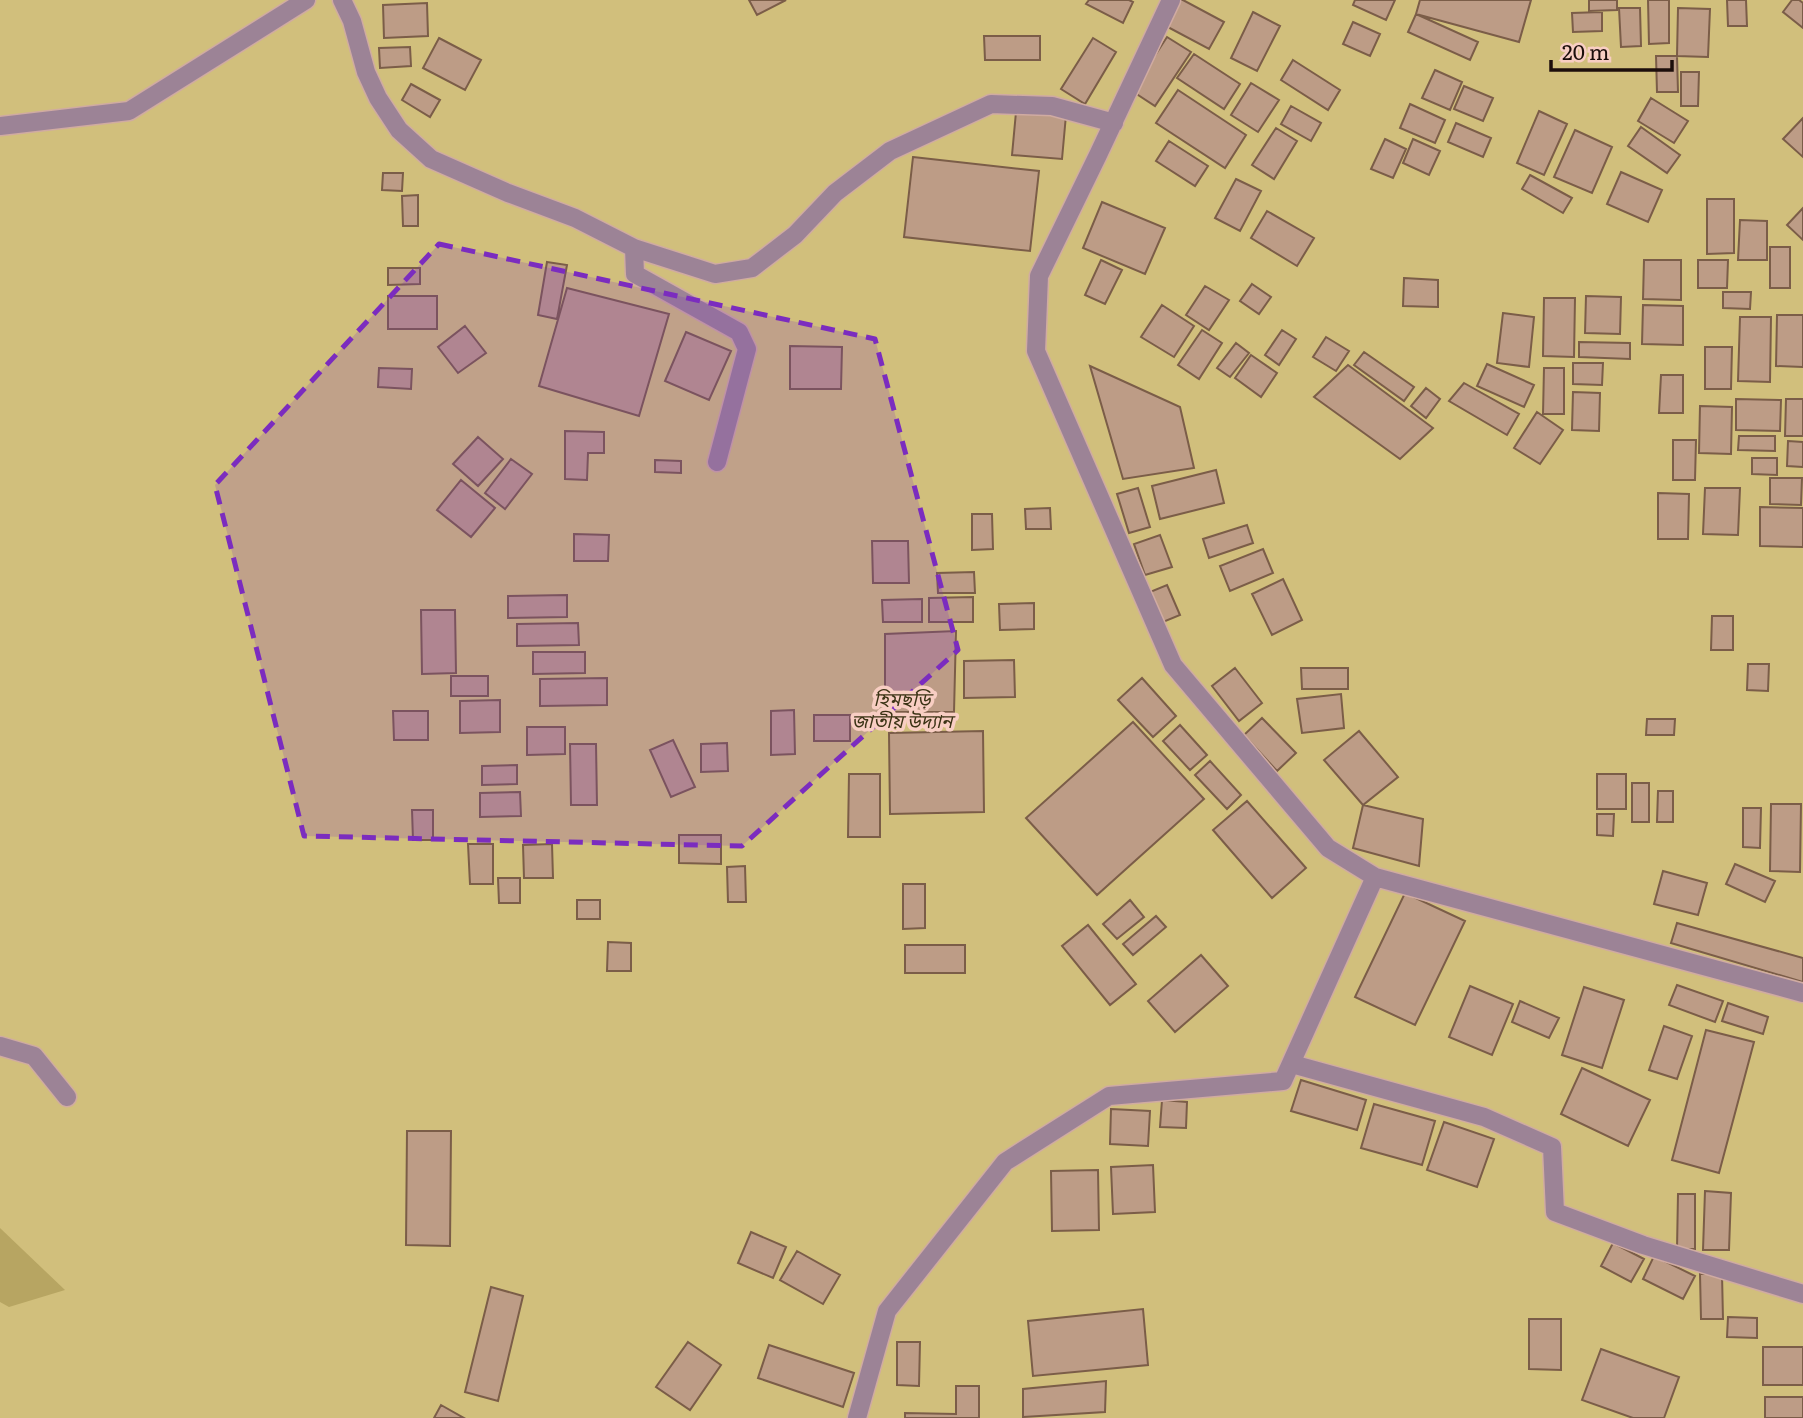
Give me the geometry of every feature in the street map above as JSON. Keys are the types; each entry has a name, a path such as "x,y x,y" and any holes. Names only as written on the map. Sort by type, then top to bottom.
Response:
{"street":[{"path":"0,126 129,110 306,0"},
{"path":"342,0 352,21 366,72 377,98 399,130 431,159 508,193 575,218 634,248 715,274 752,268 795,235 835,193 890,151 991,104 1052,107 1114,122"},
{"path":"1171,0 1039,276 1036,351 1174,665 1328,848 1374,877 1803,993"},
{"path":"634,248 635,274 739,332 747,349 717,462"},
{"path":"857,1418 887,1311 1005,1162 1109,1096 1283,1081 1374,877"},
{"path":"0,1046 34,1056 67,1097"},
{"path":"1292,1064 1484,1116 1552,1147 1555,1212 1643,1245 1803,1289"}],"highlighted area":[{"path":"439,244 875,339 958,650 742,846 304,836 215,485"}],"green space":[{"name":"হিমছড়ি জাতীয় উদ্যান","path":"0,0 1803,0 1803,1418 0,1418"}],"shaded area":[{"path":"0,1228 65,1290 9,1307 0,1302"}],"building":[{"path":"749,0 786,0 757,15"},
{"path":"1089,0 1133,2 1123,23 1086,4"},
{"path":"1178,0 1183,0 1224,22 1209,49 1164,25"},
{"path":"1355,0 1395,0 1386,20 1353,5"},
{"path":"1420,0 1531,0 1519,42 1416,14"},
{"path":"1589,0 1617,0 1617,10 1589,11"},
{"path":"1648,0 1669,0 1669,43 1649,44"},
{"path":"1727,0 1746,0 1747,26 1728,26"},
{"path":"1792,0 1803,3 1803,28 1783,12"},
{"path":"427,3 428,36 384,38 383,5"},
{"path":"1619,8 1640,8 1641,46 1621,47"},
{"path":"1678,8 1710,9 1708,57 1677,56"},
{"path":"1253,12 1280,26 1257,71 1231,58"},
{"path":"1602,12 1602,31 1573,32 1572,13"},
{"path":"1416,14 1478,42 1470,60 1408,32"},
{"path":"1353,22 1380,34 1370,56 1343,44"},
{"path":"984,36 1040,36 1040,60 985,60"},
{"path":"1167,37 1191,52 1155,106 1132,91"},
{"path":"439,38 481,60 465,90 423,68"},
{"path":"1093,38 1116,52 1085,104 1061,89"},
{"path":"410,47 411,66 380,68 379,48"},
{"path":"1194,54 1240,84 1224,109 1177,78"},
{"path":"1656,56 1677,56 1678,92 1657,92"},
{"path":"1293,60 1340,90 1328,110 1281,80"},
{"path":"1435,70 1462,82 1450,110 1422,98"},
{"path":"1681,72 1699,72 1698,106 1681,106"},
{"path":"1251,83 1279,100 1258,132 1231,115"},
{"path":"411,84 440,100 430,117 402,100"},
{"path":"1464,86 1493,98 1483,121 1454,109"},
{"path":"1178,90 1246,135 1225,168 1156,123"},
{"path":"1651,98 1688,121 1674,143 1638,121"},
{"path":"1410,104 1445,120 1435,143 1400,128"},
{"path":"1291,106 1321,123 1311,141 1281,124"},
{"path":"1539,111 1567,124 1544,175 1517,163"},
{"path":"1016,112 1066,115 1062,159 1012,155"},
{"path":"1803,118 1803,157 1783,139"},
{"path":"1456,123 1491,138 1483,157 1448,142"},
{"path":"1641,127 1680,155 1667,173 1628,146"},
{"path":"1276,128 1297,141 1274,179 1252,165"},
{"path":"1575,130 1612,147 1592,193 1554,177"},
{"path":"1385,139 1406,149 1393,178 1371,169"},
{"path":"1413,139 1440,151 1429,175 1403,163"},
{"path":"1169,141 1208,166 1195,186 1156,161"},
{"path":"913,157 1039,171 1030,251 904,237"},
{"path":"1621,172 1662,190 1648,222 1607,204"},
{"path":"383,173 403,173 402,191 382,190"},
{"path":"1530,175 1572,198 1563,213 1522,189"},
{"path":"1236,179 1261,191 1240,231 1215,218"},
{"path":"418,195 418,226 403,226 402,196"},
{"path":"1707,199 1734,199 1734,253 1707,254"},
{"path":"1102,202 1165,228 1145,274 1083,248"},
{"path":"1803,208 1803,240 1787,225"},
{"path":"1267,211 1314,238 1297,266 1251,238"},
{"path":"1740,220 1767,221 1767,260 1738,260"},
{"path":"1770,247 1790,247 1790,288 1770,288"},
{"path":"1101,260 1122,270 1105,304 1085,295"},
{"path":"1644,260 1681,260 1681,300 1643,299"},
{"path":"1698,260 1728,260 1727,288 1698,288"},
{"path":"547,262 567,265 557,319 538,315"},
{"path":"388,268 420,268 420,284 388,285"},
{"path":"1404,278 1438,280 1438,307 1403,306"},
{"path":"1252,284 1271,297 1259,314 1240,301"},
{"path":"1205,286 1229,300 1209,330 1186,315"},
{"path":"567,288 669,314 639,416 539,386"},
{"path":"1723,292 1751,292 1750,309 1723,308"},
{"path":"388,296 437,296 437,329 388,329"},
{"path":"1586,296 1621,297 1620,334 1585,333"},
{"path":"1544,298 1575,298 1574,357 1543,356"},
{"path":"1162,305 1194,326 1174,357 1141,337"},
{"path":"1643,305 1683,306 1683,345 1642,344"},
{"path":"1503,313 1534,317 1529,367 1497,363"},
{"path":"1777,315 1803,315 1803,367 1776,366"},
{"path":"1740,317 1771,317 1770,382 1738,381"},
{"path":"465,326 486,353 458,373 438,347"},
{"path":"1202,330 1222,343 1199,379 1178,365"},
{"path":"1282,330 1296,339 1279,365 1265,355"},
{"path":"686,332 731,351 709,400 665,381"},
{"path":"1326,337 1349,351 1336,371 1313,357"},
{"path":"1579,342 1630,343 1630,359 1579,357"},
{"path":"1236,343 1249,353 1230,377 1217,368"},
{"path":"790,346 842,347 841,389 790,389"},
{"path":"1705,347 1732,347 1731,389 1705,389"},
{"path":"1364,352 1414,387 1404,401 1354,365"},
{"path":"1251,355 1277,373 1261,397 1235,378"},
{"path":"1573,363 1603,363 1602,385 1573,384"},
{"path":"1487,364 1534,385 1524,407 1477,386"},
{"path":"1348,365 1433,428 1400,459 1314,397"},
{"path":"1090,366 1180,407 1194,468 1123,479"},
{"path":"379,368 412,369 411,389 378,387"},
{"path":"1544,368 1564,368 1564,414 1543,414"},
{"path":"1661,375 1683,375 1683,413 1659,413"},
{"path":"1464,383 1519,414 1507,435 1449,401"},
{"path":"1426,388 1440,399 1426,418 1411,406"},
{"path":"1573,392 1600,393 1599,431 1572,430"},
{"path":"1736,399 1781,400 1780,431 1736,430"},
{"path":"1786,399 1803,399 1803,436 1785,436"},
{"path":"1700,406 1732,407 1731,454 1699,453"},
{"path":"1537,412 1563,430 1540,464 1514,448"},
{"path":"565,431 604,432 604,453 588,453 587,480 565,479"},
{"path":"1739,436 1775,436 1775,451 1738,450"},
{"path":"478,437 503,459 478,486 453,464"},
{"path":"1673,440 1696,440 1695,480 1673,480"},
{"path":"1788,441 1803,442 1803,467 1787,466"},
{"path":"1752,458 1777,458 1777,475 1752,474"},
{"path":"511,459 532,474 505,509 485,493"},
{"path":"655,460 681,461 681,473 655,472"},
{"path":"1216,470 1224,503 1160,519 1152,486"},
{"path":"1770,478 1802,478 1801,505 1770,504"},
{"path":"461,480 495,508 471,537 437,510"},
{"path":"1138,488 1150,527 1129,533 1117,494"},
{"path":"1705,488 1740,488 1738,535 1703,534"},
{"path":"1658,493 1689,494 1688,539 1658,539"},
{"path":"1760,507 1803,508 1803,547 1760,546"},
{"path":"1050,508 1051,529 1026,529 1025,509"},
{"path":"972,514 992,514 993,549 972,550"},
{"path":"1247,525 1253,543 1209,558 1203,539"},
{"path":"574,534 609,535 608,561 574,561"},
{"path":"1160,535 1172,567 1145,575 1134,544"},
{"path":"872,541 908,541 909,583 873,583"},
{"path":"1263,549 1273,573 1230,591 1220,566"},
{"path":"974,572 975,593 938,593 937,573"},
{"path":"1283,579 1302,620 1272,635 1252,594"},
{"path":"1167,585 1180,615 1163,622 1150,592"},
{"path":"567,595 567,617 508,618 508,596"},
{"path":"973,597 973,622 929,622 929,598"},
{"path":"922,599 922,622 883,622 882,600"},
{"path":"1034,603 1034,629 1000,630 999,604"},
{"path":"421,610 455,610 456,673 422,674"},
{"path":"1712,616 1733,616 1733,650 1711,650"},
{"path":"578,623 579,645 517,646 517,624"},
{"path":"956,631 954,712 885,712 885,634"},
{"path":"533,652 585,652 585,673 533,674"},
{"path":"1014,660 1015,697 964,698 964,661"},
{"path":"1748,664 1769,664 1768,691 1747,690"},
{"path":"1235,668 1262,703 1239,721 1212,686"},
{"path":"1301,668 1348,668 1348,689 1302,689"},
{"path":"451,676 488,676 488,696 451,696"},
{"path":"607,678 607,705 540,706 540,679"},
{"path":"1142,678 1176,716 1153,737 1118,700"},
{"path":"1341,694 1344,728 1302,733 1297,699"},
{"path":"500,700 500,732 460,733 460,701"},
{"path":"794,710 795,754 771,755 771,711"},
{"path":"393,711 428,711 428,740 394,740"},
{"path":"814,715 850,715 850,741 814,741"},
{"path":"1262,718 1296,753 1277,771 1244,735"},
{"path":"1647,719 1675,719 1674,735 1646,735"},
{"path":"1133,722 1204,799 1097,895 1026,818"},
{"path":"1180,725 1207,755 1190,770 1163,741"},
{"path":"527,727 565,727 565,754 527,755"},
{"path":"983,731 984,812 890,814 889,733"},
{"path":"1359,731 1398,777 1363,805 1324,760"},
{"path":"673,740 695,787 671,797 650,750"},
{"path":"727,743 728,771 701,772 701,744"},
{"path":"570,744 596,744 597,805 571,805"},
{"path":"1210,761 1241,795 1227,809 1195,775"},
{"path":"517,765 517,784 482,785 482,766"},
{"path":"849,774 880,774 880,837 848,837"},
{"path":"1597,774 1626,774 1626,809 1597,809"},
{"path":"1632,783 1649,783 1649,822 1632,822"},
{"path":"1658,791 1673,791 1673,822 1657,822"},
{"path":"520,792 521,816 480,817 480,793"},
{"path":"1247,801 1306,868 1272,898 1213,830"},
{"path":"1771,804 1801,804 1800,872 1770,871"},
{"path":"1363,805 1423,819 1419,866 1353,848"},
{"path":"1743,808 1761,808 1760,848 1743,847"},
{"path":"412,810 433,810 433,840 413,840"},
{"path":"1597,814 1614,814 1613,836 1597,835"},
{"path":"679,835 721,835 721,864 679,863"},
{"path":"468,844 493,844 493,884 470,884"},
{"path":"552,844 553,878 524,878 523,845"},
{"path":"1735,864 1775,881 1765,902 1726,884"},
{"path":"745,866 746,902 728,902 727,867"},
{"path":"1663,871 1707,883 1698,915 1654,904"},
{"path":"498,878 520,878 520,903 499,903"},
{"path":"903,884 925,884 925,928 903,929"},
{"path":"1405,893 1465,921 1415,1025 1355,997"},
{"path":"577,900 600,900 600,919 577,919"},
{"path":"1130,900 1144,917 1117,939 1103,924"},
{"path":"1156,916 1166,927 1133,955 1123,944"},
{"path":"1677,923 1803,958 1803,982 1671,943"},
{"path":"1088,925 1136,984 1110,1005 1062,946"},
{"path":"608,942 631,943 631,971 607,971"},
{"path":"905,945 965,945 965,973 905,973"},
{"path":"1201,955 1228,986 1175,1032 1148,1001"},
{"path":"1677,985 1723,1001 1715,1022 1669,1005"},
{"path":"1470,986 1513,1004 1492,1055 1449,1037"},
{"path":"1584,987 1624,1000 1602,1068 1562,1055"},
{"path":"1520,1001 1559,1018 1549,1038 1512,1022"},
{"path":"1728,1003 1768,1017 1763,1034 1722,1021"},
{"path":"1664,1026 1692,1036 1677,1079 1649,1070"},
{"path":"1706,1030 1754,1042 1719,1173 1672,1160"},
{"path":"1582,1068 1650,1100 1628,1146 1561,1114"},
{"path":"1301,1080 1366,1100 1357,1130 1291,1111"},
{"path":"1162,1100 1187,1102 1186,1128 1160,1127"},
{"path":"1374,1104 1435,1121 1422,1165 1361,1148"},
{"path":"1111,1109 1150,1111 1148,1146 1110,1144"},
{"path":"1444,1122 1494,1139 1477,1187 1427,1170"},
{"path":"407,1131 451,1131 450,1246 406,1245"},
{"path":"1153,1165 1155,1212 1113,1214 1111,1167"},
{"path":"1098,1170 1099,1230 1052,1231 1051,1171"},
{"path":"1705,1191 1731,1193 1729,1250 1703,1250"},
{"path":"1678,1194 1695,1194 1695,1249 1677,1249"},
{"path":"751,1232 786,1247 773,1278 738,1263"},
{"path":"1613,1243 1644,1259 1631,1282 1601,1266"},
{"path":"797,1251 840,1275 823,1304 780,1280"},
{"path":"1654,1256 1695,1276 1683,1299 1643,1279"},
{"path":"1700,1274 1722,1274 1723,1319 1701,1319"},
{"path":"491,1287 523,1296 498,1401 465,1392"},
{"path":"1143,1309 1148,1365 1033,1376 1028,1321"},
{"path":"1728,1317 1757,1318 1757,1338 1727,1337"},
{"path":"1529,1319 1561,1319 1561,1370 1529,1369"},
{"path":"688,1342 721,1365 690,1410 656,1387"},
{"path":"897,1342 920,1342 919,1386 897,1385"},
{"path":"769,1345 854,1373 843,1407 758,1378"},
{"path":"1763,1347 1803,1347 1803,1385 1763,1385"},
{"path":"1601,1349 1679,1377 1664,1418 1633,1418 1582,1400"},
{"path":"1106,1381 1105,1412 1023,1417 1023,1389"},
{"path":"956,1386 979,1386 979,1418 905,1418 905,1413 956,1414"},
{"path":"1765,1397 1803,1397 1803,1418 1765,1418"},
{"path":"441,1405 464,1418 434,1418"}]}
